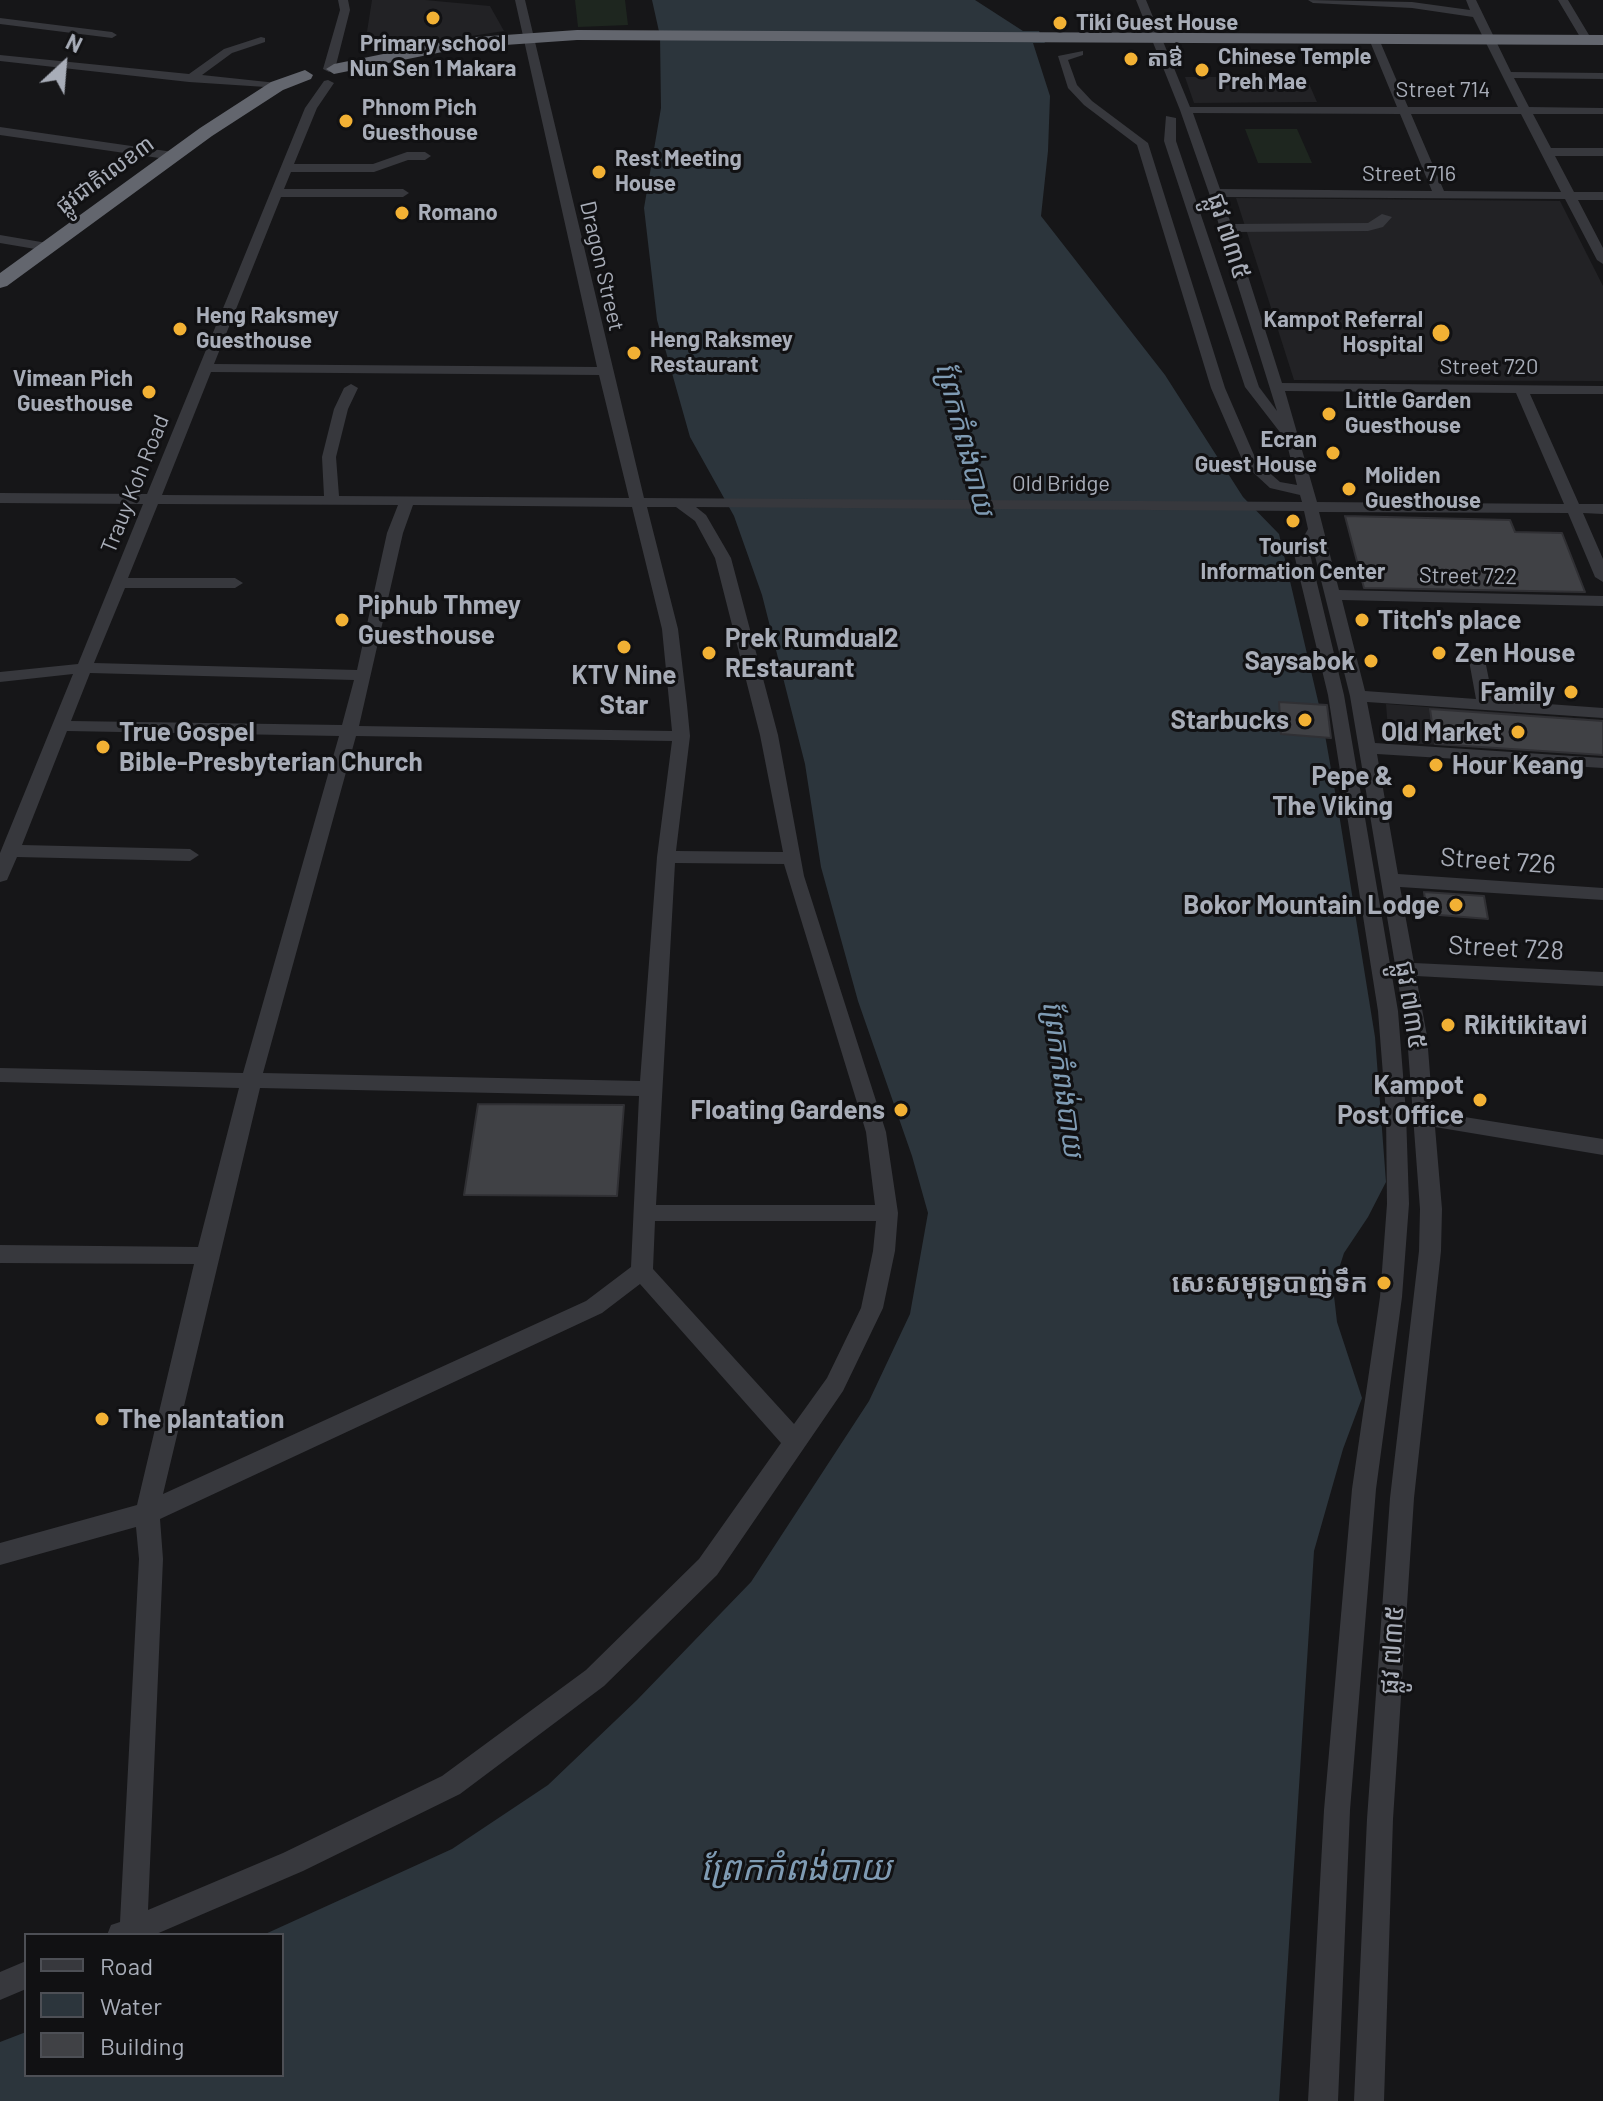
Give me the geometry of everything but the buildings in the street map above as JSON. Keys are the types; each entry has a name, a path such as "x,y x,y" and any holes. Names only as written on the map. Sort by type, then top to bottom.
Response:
{"highway":[{"name":"ផ្លូវជាតិលេខ៣","path":"239,110 322,76 375,59 462,43 528,37 638,35 1076,46 1156,38 1595,40"},
{"name":"ផ្លូវជាតិលេខ៣","path":"0,282 239,110 277,86 322,76"}],"street":[{"name":"Trauy Koh Road","path":"0,876 311,108 345,10 343,0"},
{"name":"Dragon Street","path":"520,0 605,371 670,629 681,736 666,857 650,1089 642,1271"},
{"name":"ផ្លូវ ៧៣៥","path":"1141,0 1186,110 1215,193 1294,442 1358,696 1417,1036 1431,1209 1430,1251 1402,1498 1380,1819 1369,2101"},
{"path":"1313,0 1412,5 1477,14"},
{"path":"1471,0 1488,39 1603,260"},
{"path":"1563,0 1595,40"},
{"path":"0,33 6,22 112,35"},
{"path":"1374,39 1439,194"},
{"path":"189,79 223,54 261,40"},
{"path":"1076,46 1062,58 1072,86 1088,103 1142,143 1218,388 1251,464 1275,485 1309,500"},
{"path":"0,58 277,86"},
{"path":"1508,75 1603,76"},
{"name":"Street 714","path":"1186,110 1603,111"},
{"path":"1170,118 1170,141 1252,387 1294,442"},
{"path":"0,131 173,156"},
{"path":"1547,152 1603,152"},
{"path":"287,168 374,168 407,156 425,156"},
{"path":"276,193 403,193"},
{"name":"Street 716","path":"1215,193 1603,196"},
{"path":"1227,228 1368,227 1379,224 1386,217"},
{"path":"0,239 47,247"},
{"path":"206,368 605,371"},
{"name":"Street 720","path":"1279,387 1603,390"},
{"path":"332,500 329,457 341,409 351,388"},
{"path":"1521,389 1603,577"},
{"name":"Old Bridge","path":"0,498 1285,507 1309,500 1603,509"},
{"path":"407,501 384,576 349,732 251,1080 147,1513 151,1559 127,1932 293,1862 451,1785 595,1678 708,1567 835,1384 872,1308 884,1251 887,1213 876,1132 795,876 769,735 723,558 701,518 687,504"},
{"path":"1316,529 1302,554 1336,695 1388,1011 1396,1113 1398,1204 1391,1297 1364,1489 1337,1810 1323,2101"},
{"path":"119,583 235,583"},
{"name":"Street 722","path":"1332,595 1603,601"},
{"path":"1476,655 1486,706"},
{"path":"0,677 84,668 364,675"},
{"path":"1358,696 1603,713"},
{"path":"61,726 681,736"},
{"path":"1367,748 1603,763"},
{"path":"10,851 190,855"},
{"path":"666,857 793,858"},
{"name":"Street 726","path":"1390,880 1603,894"},
{"name":"Street 728","path":"1406,969 1603,979"},
{"path":"0,1075 650,1089"},
{"path":"1424,1118 1603,1147"},
{"path":"644,1213 887,1213"},
{"path":"0,1254 207,1256"},
{"path":"0,1554 147,1513 594,1307 642,1271 796,1443"},
{"path":"0,1986 24,1976"}],"shaded area":[{"name":"Primary school Nun Sen 1 Makara","path":"372,0 425,0 490,6 504,31 413,45 410,36 366,38"},
{"path":"575,0 625,0 628,25 578,27"},
{"path":"1185,77 1306,77 1317,102 1194,103"},
{"path":"1245,129 1297,129 1312,163 1258,163"},
{"name":"Kampot Referral Hospital","path":"1236,198 1560,201 1603,286 1603,381 1294,380"},
{"name":"Old Market","path":"1386,704 1603,720 1603,755 1389,742"}],"water":[{"name":"ព្រែកកំពង់បាយ","path":"652,0 975,0 1023,31 1039,31 1045,43 1033,43 1050,96 1041,216 1165,375 1243,497 1279,534 1322,718 1340,820 1375,1037 1386,1182 1344,1253 1333,1287 1337,1322 1362,1398 1343,1449 1314,1551 1279,2101 0,2101 0,2042 24,2033 24,2077 284,2077 284,1933 267,1933 452,1849 548,1785 637,1700 751,1582 869,1401 910,1314 928,1213 912,1156 858,1001 821,867 805,764 762,595 734,516 690,437 657,320 644,208 661,108 660,36"}],"place":[{"name":"Primary school Nun Sen 1 Makara","path":"433,18"},
{"name":"Tiki Guest House","path":"1060,23"},
{"name":"តាឳ","path":"1131,59"},
{"name":"Chinese Temple Preh Mae","path":"1202,70"},
{"name":"Phnom Pich Guesthouse","path":"346,121"},
{"name":"Rest Meeting House","path":"599,172"},
{"name":"Romano","path":"402,213"},
{"name":"Heng Raksmey Guesthouse","path":"180,329"},
{"name":"Kampot Referral Hospital","path":"1441,333"},
{"name":"Heng Raksmey Restaurant","path":"634,353"},
{"name":"Vimean Pich Guesthouse","path":"149,392"},
{"name":"Little Garden Guesthouse","path":"1329,414"},
{"name":"Ecran Guest House","path":"1333,453"},
{"name":"Moliden Guesthouse","path":"1349,489"},
{"name":"Tourist Information Center","path":"1293,521"},
{"name":"Piphub Thmey Guesthouse","path":"342,620"},
{"name":"Titch's place","path":"1362,620"},
{"name":"KTV Nine Star","path":"624,647"},
{"name":"Prek Rumdual2 REstaurant","path":"709,653"},
{"name":"Zen House","path":"1439,653"},
{"name":"Saysabok","path":"1371,661"},
{"name":"Family","path":"1571,692"},
{"name":"Starbucks","path":"1305,720"},
{"name":"Old Market","path":"1518,732"},
{"name":"True Gospel Bible-Presbyterian Church","path":"103,747"},
{"name":"Hour Keang","path":"1436,765"},
{"name":"Pepe & The Viking","path":"1409,791"},
{"name":"Bokor Mountain Lodge","path":"1456,905"},
{"name":"Rikitikitavi","path":"1448,1025"},
{"name":"Kampot Post Office","path":"1480,1100"},
{"name":"Floating Gardens","path":"901,1110"},
{"name":"សេះសមុទ្របាញ់ទឹក","path":"1384,1283"},
{"name":"The plantation","path":"102,1419"}]}
